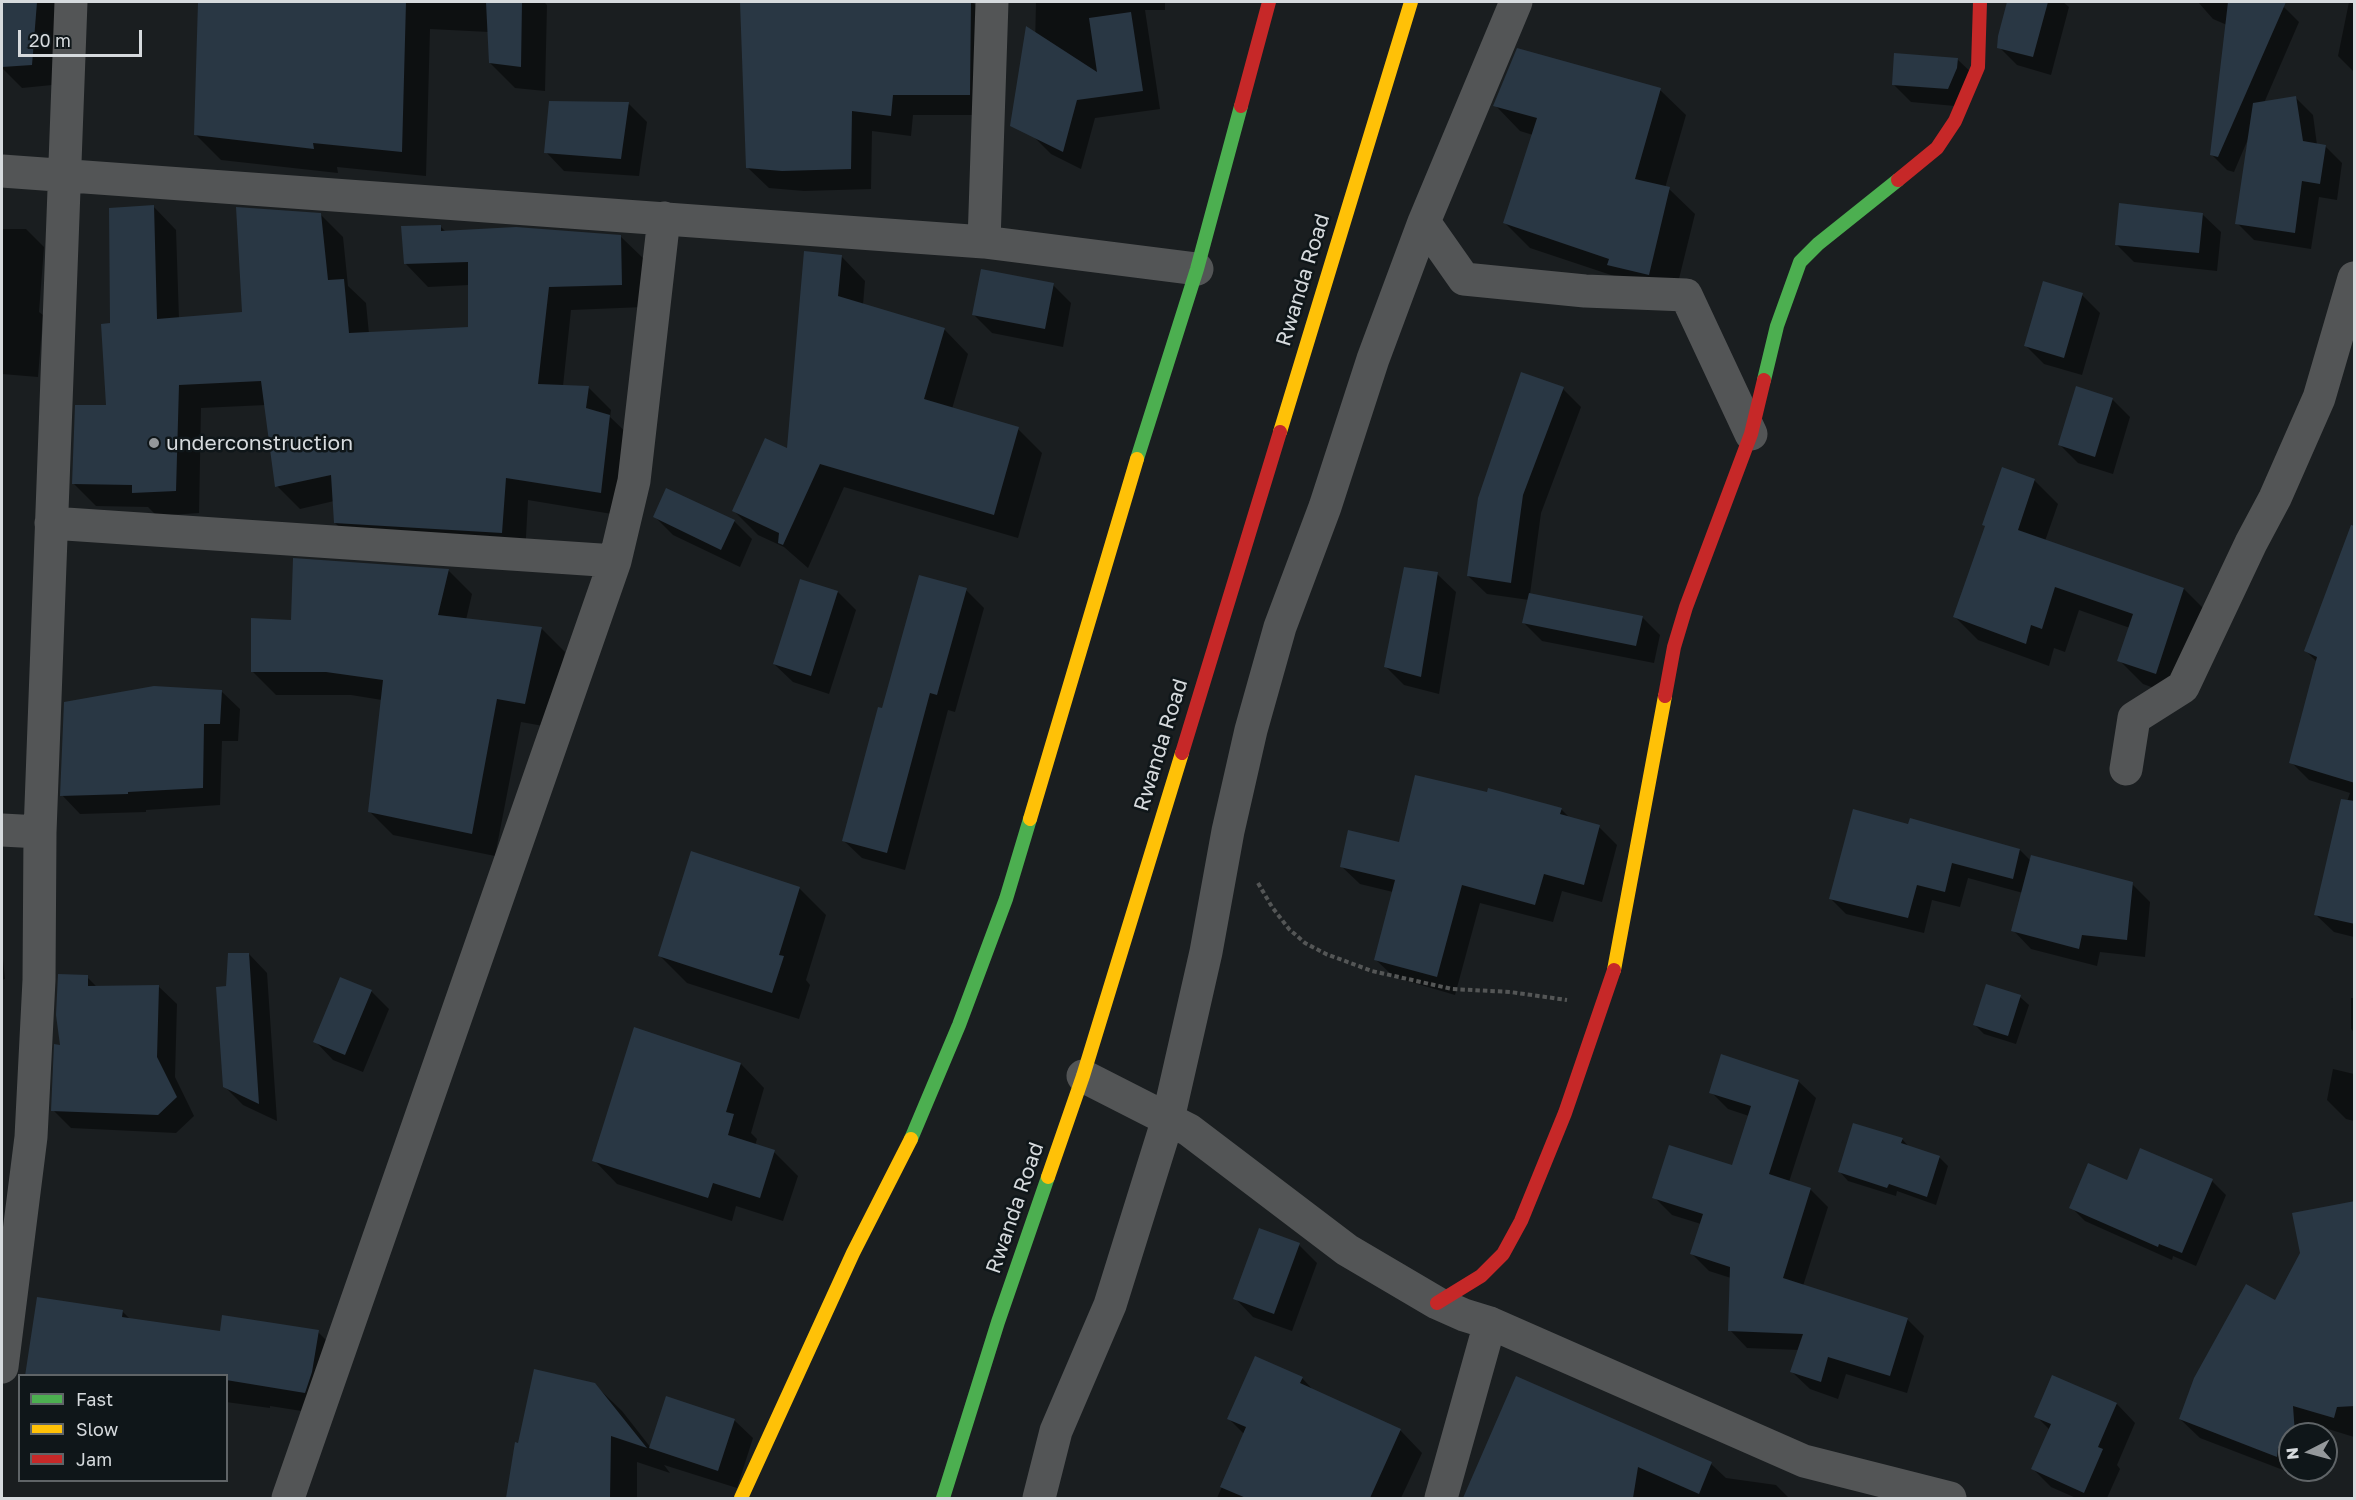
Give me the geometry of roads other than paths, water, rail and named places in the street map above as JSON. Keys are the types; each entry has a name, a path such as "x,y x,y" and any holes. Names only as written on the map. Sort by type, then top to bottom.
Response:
{"main road":[{"path":"741,1498 849,1263 906,1150 959,1025 1006,899 1106,559 1197,269 1269,2"},
{"name":"Rwanda Road","path":"943,1498 998,1322 1083,1076 1411,2"},
{"path":"1437,1303 1481,1276 1503,1254 1521,1221 1565,1113 1603,1007 1614,971 1674,647 1686,607 1751,434 1777,326 1800,262 1818,244 1937,148 1959,113 1978,68 1980,2"}],"street":[{"path":"2,1367 31,1137 39,980 40,832 71,2"},
{"path":"984,242 992,2"},
{"path":"1039,1498 1056,1431 1110,1305 1168,1119 1206,952 1228,831 1251,730 1280,627 1325,507 1373,359 1424,222 1516,2"},
{"path":"2,171 984,242 1197,269"},
{"path":"288,1498 615,561 634,481 664,218"},
{"path":"1424,222 1464,279 1586,291 1686,295 1751,434"},
{"path":"2126,769 2134,718 2183,687 2251,543 2275,498 2319,398 2355,278"},
{"path":"51,524 615,561"},
{"path":"2,830 40,832"},
{"path":"1083,1076 1189,1130 1347,1250 1437,1303 1490,1323 1804,1461 1950,1498"},
{"path":"1441,1498 1490,1323"}],"place":[{"name":"underconstruction","path":"154,443"}]}
